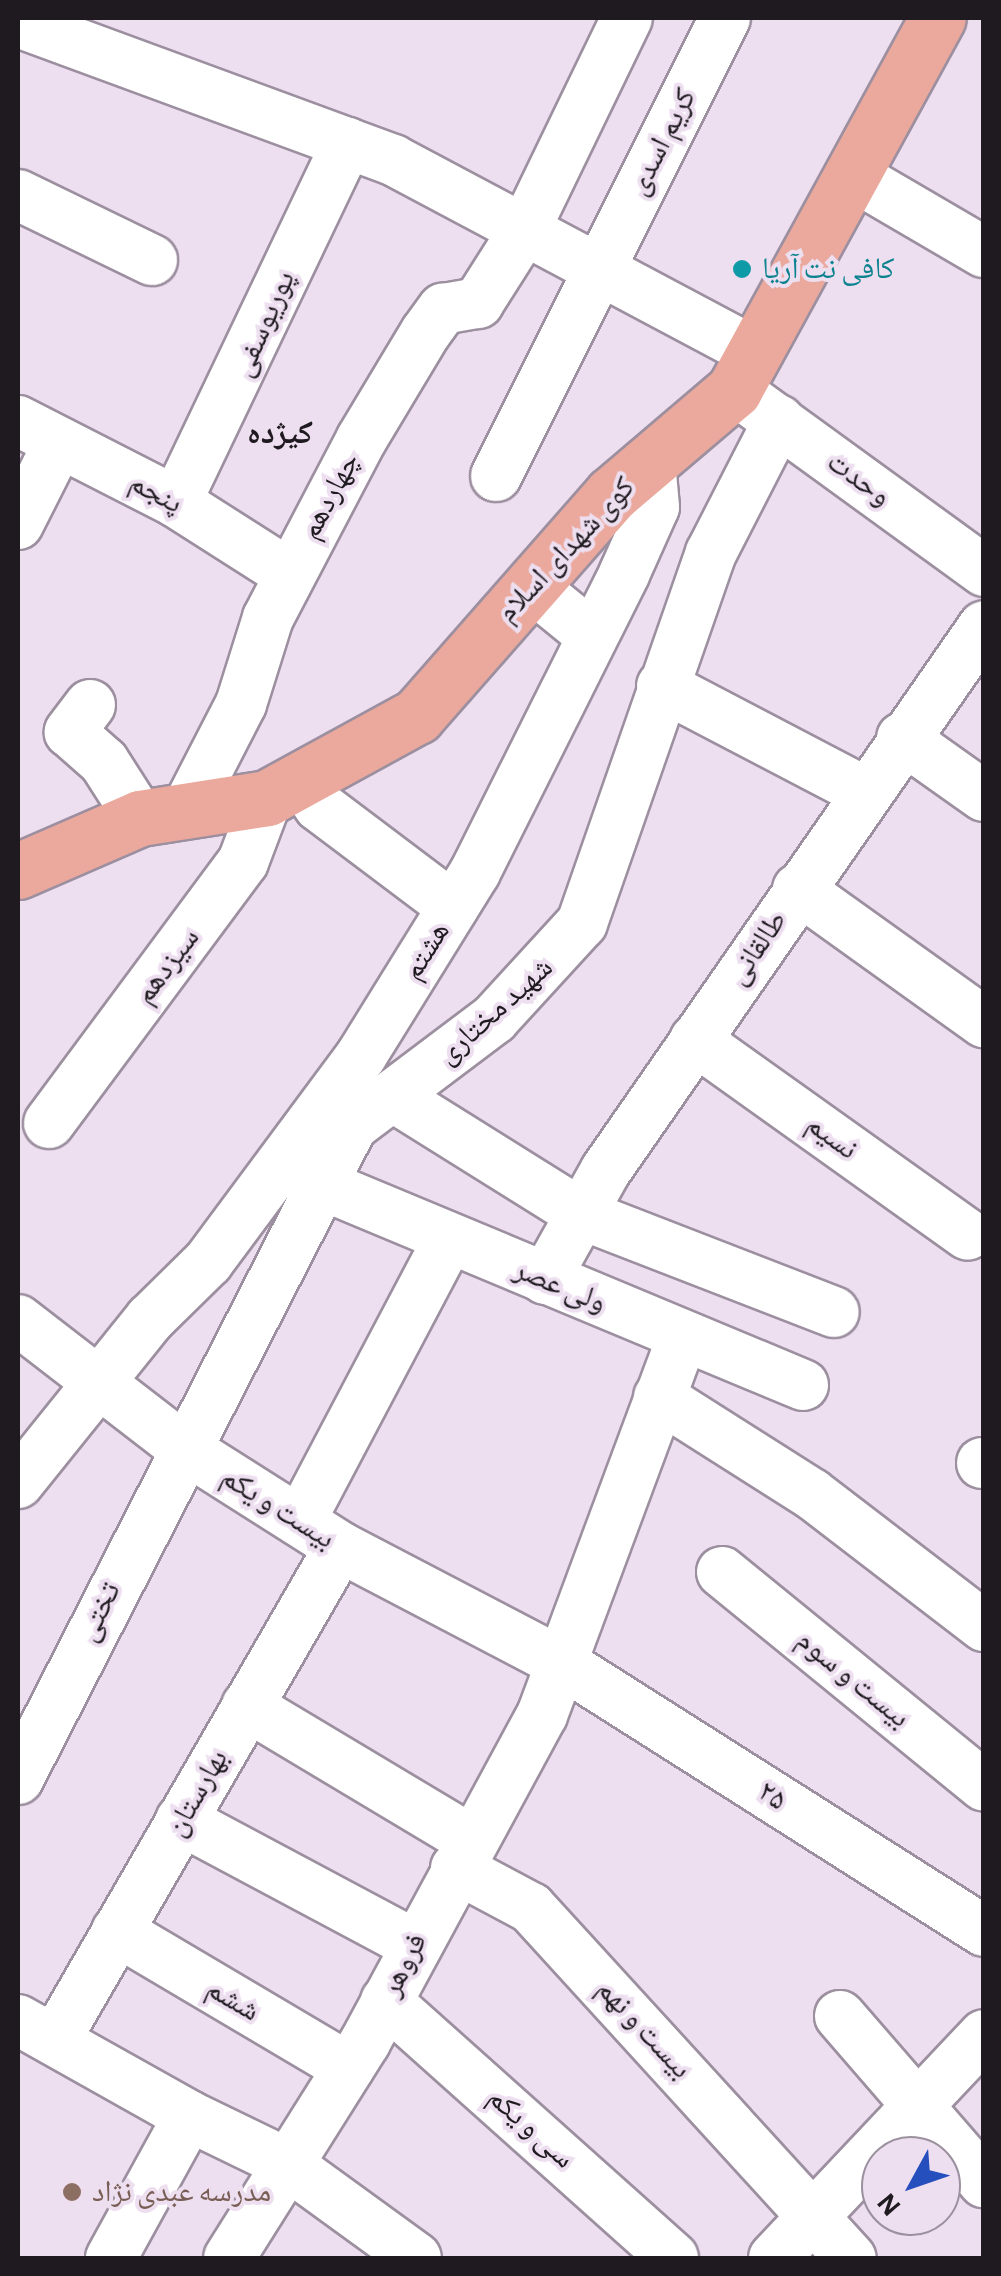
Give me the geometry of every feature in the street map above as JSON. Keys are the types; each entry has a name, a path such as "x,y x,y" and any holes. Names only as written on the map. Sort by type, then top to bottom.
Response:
{"main road":[{"name":"کوی شهدای اسلام","path":"22,860 164,812 284,788 417,716 531,586 744,371 938,18"}],"street":[{"name":"چهاردهم","path":"164,812 242,704 288,574 426,332 444,309 478,303 525,229 628,18"},
{"name":"کریم اسدی","path":"496,476 725,18"},
{"path":"18,22 347,143 598,267"},
{"name":"پوریوسفی","path":"176,502 347,143"},
{"path":"852,174 984,252"},
{"path":"18,195 152,260"},
{"name":"وحدت","path":"598,267 744,371 779,420 984,571"},
{"name":"شهید مختاری","path":"181,1446 299,1177 352,1126 394,1097 522,992 582,923 710,553 779,420"},
{"path":"18,524 38,432"},
{"name":"پنجم","path":"38,432 176,502 288,574"},
{"name":"هشتم","path":"18,1483 102,1386 299,1177 453,908 654,508 650,462"},
{"path":"531,586 591,635"},
{"name":"طالقانی","path":"545,1280 581,1214 695,1040 902,738 984,626"},
{"path":"662,686 865,792"},
{"path":"90,704 70,732 164,812"},
{"path":"902,738 984,796"},
{"path":"284,788 319,806 453,908"},
{"name":"سیزدهم","path":"48,1122 243,862 284,788"},
{"path":"798,890 984,1022"},
{"name":"نسیم","path":"695,1040 968,1235"},
{"path":"394,1097 581,1214 834,1312"},
{"name":"ولی عصر","path":"299,1177 803,1386"},
{"name":"بهارستان","path":"36,2030 117,1931 247,1706 448,1240"},
{"name":"بیست و یکم","path":"18,1320 181,1446 320,1534 560,1662"},
{"name":"فروهر","path":"229,2258 284,2162 349,2068 386,2002 560,1662 683,1336"},
{"path":"659,1397 812,1494 984,1626"},
{"name":"تختی","path":"18,1779 181,1446"},
{"name":"بیست و سوم","path":"722,1572 984,1786"},
{"name":"۲۵","path":"560,1662 984,1931"},
{"name":"بیست و نهم","path":"247,1706 463,1854 531,1908 851,2258"},
{"path":"181,1820 415,1945"},
{"name":"ششم","path":"117,1931 349,2068"},
{"name":"سی و یکم","path":"386,2002 673,2258"},
{"path":"840,2016 984,2182"},
{"path":"36,2030 189,2116 284,2162 416,2258"},
{"path":"774,2258 984,2036"},
{"path":"110,2258 189,2116"}],"place":[{"name":"کافی نت آریا","path":"742,269"},
{"name":"مدرسه عبدی نژاد","path":"72,2192"}],"district":[{"name":"کیژده","path":"280,433"}]}
